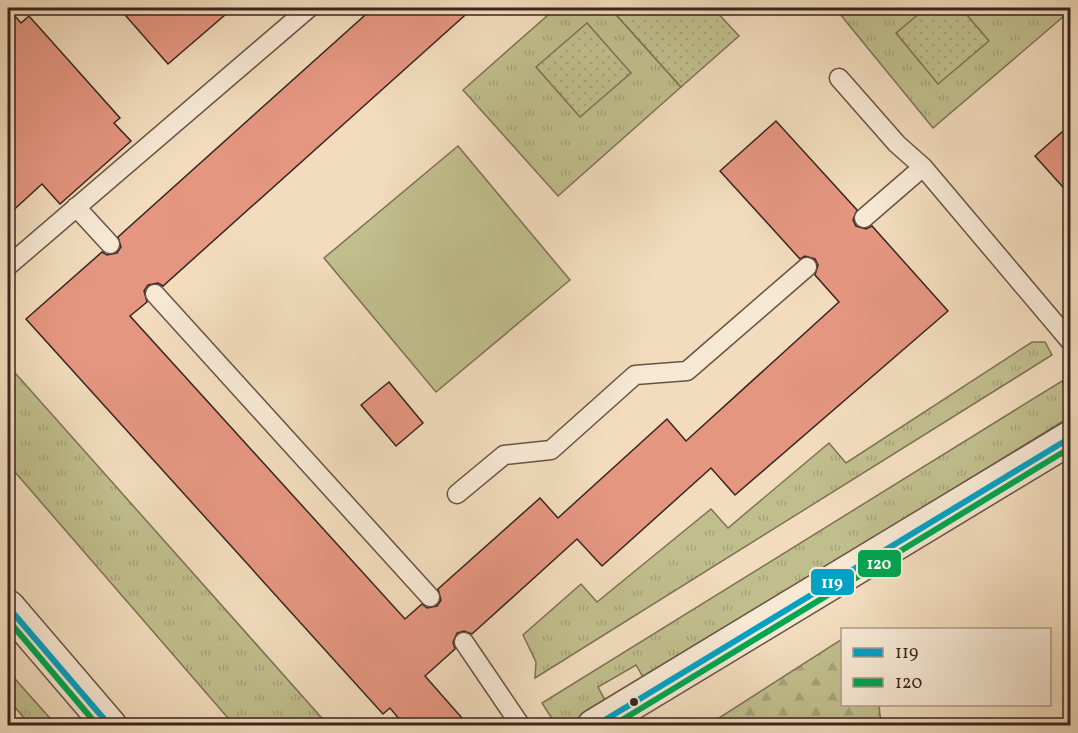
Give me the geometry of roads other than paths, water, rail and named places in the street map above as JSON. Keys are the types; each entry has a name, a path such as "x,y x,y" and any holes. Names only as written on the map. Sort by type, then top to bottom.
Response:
{"street":[{"path":"594,726 1071,438"},
{"path":"8,608 110,726"}],"lane":[{"path":"8,266 301,10"},
{"path":"839,78 897,144 923,167 1071,341"},
{"path":"864,218 923,167"},
{"path":"76,207 110,244"},
{"path":"457,494 504,455 551,450 635,375 687,371 807,267"},
{"path":"155,294 430,597"},
{"path":"464,642 521,726"}]}
